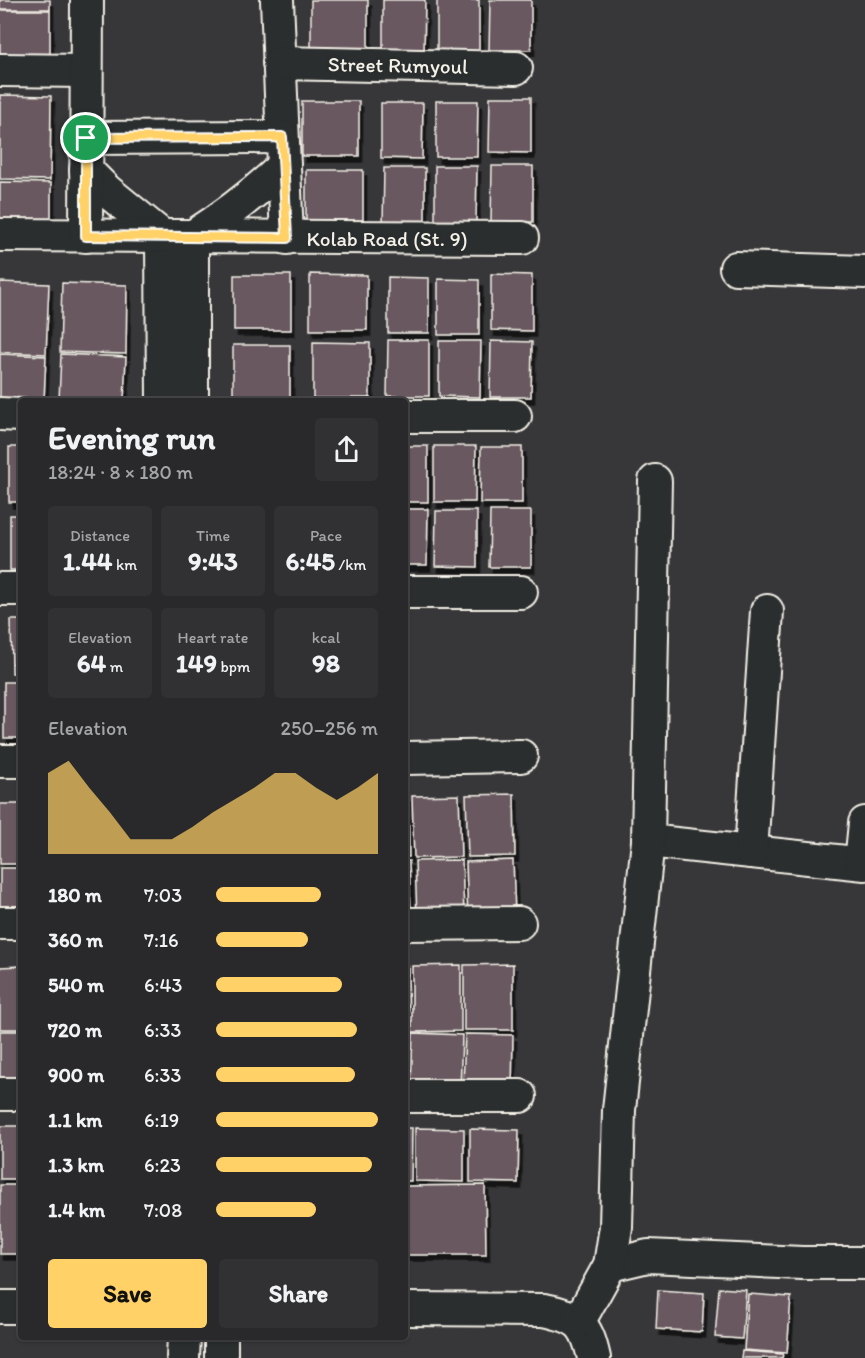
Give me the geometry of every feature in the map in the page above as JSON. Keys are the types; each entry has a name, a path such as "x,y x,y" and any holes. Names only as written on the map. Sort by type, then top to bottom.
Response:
{"street":[{"path":"86,236 87,0"},
{"path":"278,0 287,238"},
{"name":"Street Rumyoul","path":"279,63 516,68"},
{"path":"0,70 86,71"},
{"path":"86,138 283,151"},
{"path":"177,237 226,216 262,187 283,151"},
{"path":"86,170 107,191 177,237"},
{"name":"Kolab Road (St. 9)","path":"0,235 522,238"},
{"path":"163,398 177,237"},
{"path":"177,237 192,398"},
{"path":"736,268 865,272"},
{"path":"0,414 18,415"},
{"path":"408,416 515,416"},
{"path":"579,1321 610,1265 616,1227 619,1110 648,841 655,481"},
{"path":"0,589 18,589"},
{"path":"408,592 521,592"},
{"path":"751,852 767,610"},
{"path":"408,758 521,756"},
{"path":"0,761 18,761"},
{"path":"648,841 863,864 865,823"},
{"path":"0,923 18,923"},
{"path":"408,924 519,923"},
{"path":"0,1094 18,1094"},
{"path":"408,1096 520,1096"},
{"path":"610,1265 648,1256 802,1263 865,1263"},
{"path":"0,1307 18,1307"},
{"path":"408,1309 544,1310 561,1313 579,1321 590,1339 594,1358"},
{"path":"183,1358 184,1340"},
{"path":"221,1340 221,1358"}],"building":[{"path":"0,0 50,0 50,9 0,9"},
{"path":"311,0 368,0 368,53 311,53"},
{"path":"383,0 425,0 424,53 383,52"},
{"path":"437,0 479,0 479,52 437,52"},
{"path":"490,0 531,0 531,50 489,50"},
{"path":"0,10 50,10 50,53 38,66 0,66"},
{"path":"0,95 51,96 50,180 0,179"},
{"path":"490,97 531,97 531,153 489,152"},
{"path":"302,101 359,101 359,156 302,156"},
{"path":"436,101 478,101 477,157 436,157"},
{"path":"381,103 423,103 422,159 381,158"},
{"path":"435,166 477,166 476,222 435,221"},
{"path":"492,166 533,166 533,222 491,222"},
{"path":"384,168 425,168 425,224 383,224"},
{"path":"306,170 363,170 363,226 306,225"},
{"path":"0,182 51,183 51,234 0,234"},
{"path":"310,274 367,275 367,330 310,330"},
{"path":"491,274 532,275 532,331 491,330"},
{"path":"234,275 291,275 291,330 234,330"},
{"path":"388,277 429,278 429,333 388,333"},
{"path":"438,279 479,280 479,335 438,335"},
{"path":"0,282 49,284 46,354 0,352"},
{"path":"62,283 127,285 126,354 60,352"},
{"path":"388,340 429,340 429,396 387,396"},
{"path":"439,341 481,341 480,397 439,396"},
{"path":"491,341 532,342 531,397 490,397"},
{"path":"313,342 370,343 370,398 313,398"},
{"path":"233,345 290,345 290,398 233,398"},
{"path":"0,354 46,356 44,398 18,398 18,401 0,410"},
{"path":"61,354 126,357 124,398 59,398"},
{"path":"408,446 428,446 428,502 408,502"},
{"path":"434,446 476,446 475,502 434,502"},
{"path":"9,447 18,447 18,502 9,502"},
{"path":"481,447 522,447 522,503 480,503"},
{"path":"408,509 428,509 427,565 408,565"},
{"path":"436,511 477,511 477,567 435,566"},
{"path":"490,511 531,511 531,567 489,567"},
{"path":"10,515 18,515 18,570 10,570"},
{"path":"11,620 18,620 18,673 12,673"},
{"path":"4,682 18,682 18,738 4,738"},
{"path":"514,794 515,856 468,857 466,795"},
{"path":"459,795 461,857 414,858 412,796"},
{"path":"408,796 409,857 408,857"},
{"path":"0,804 18,804 18,864 0,864"},
{"path":"462,860 464,916 417,917 415,861"},
{"path":"513,860 515,916 468,918 466,862"},
{"path":"408,861 409,861 411,917 408,917"},
{"path":"0,868 18,868 18,917 0,917"},
{"path":"513,964 513,1030 464,1030 464,965"},
{"path":"408,965 409,1031 408,1031"},
{"path":"461,965 461,1031 412,1032 412,966"},
{"path":"18,966 18,1029 0,1029 0,967"},
{"path":"0,1031 18,1031 18,1087 0,1087"},
{"path":"413,1033 462,1035 460,1090 411,1088"},
{"path":"465,1034 513,1035 512,1090 463,1088"},
{"path":"0,1126 18,1126 18,1179 0,1179"},
{"path":"408,1128 412,1128 411,1181 408,1181"},
{"path":"415,1128 464,1129 464,1182 415,1181"},
{"path":"470,1129 519,1130 518,1183 470,1182"},
{"path":"0,1185 18,1185 18,1254 0,1254"},
{"path":"485,1185 486,1255 408,1255 408,1186"},
{"path":"719,1288 746,1290 742,1339 715,1337"},
{"path":"658,1290 704,1293 702,1332 656,1329"},
{"path":"748,1294 791,1297 787,1353 744,1350"},
{"path":"742,1351 783,1354 782,1358 741,1358"}],"route":[{"path":"282,137 287,238 86,236 86,138 282,137"}]}
